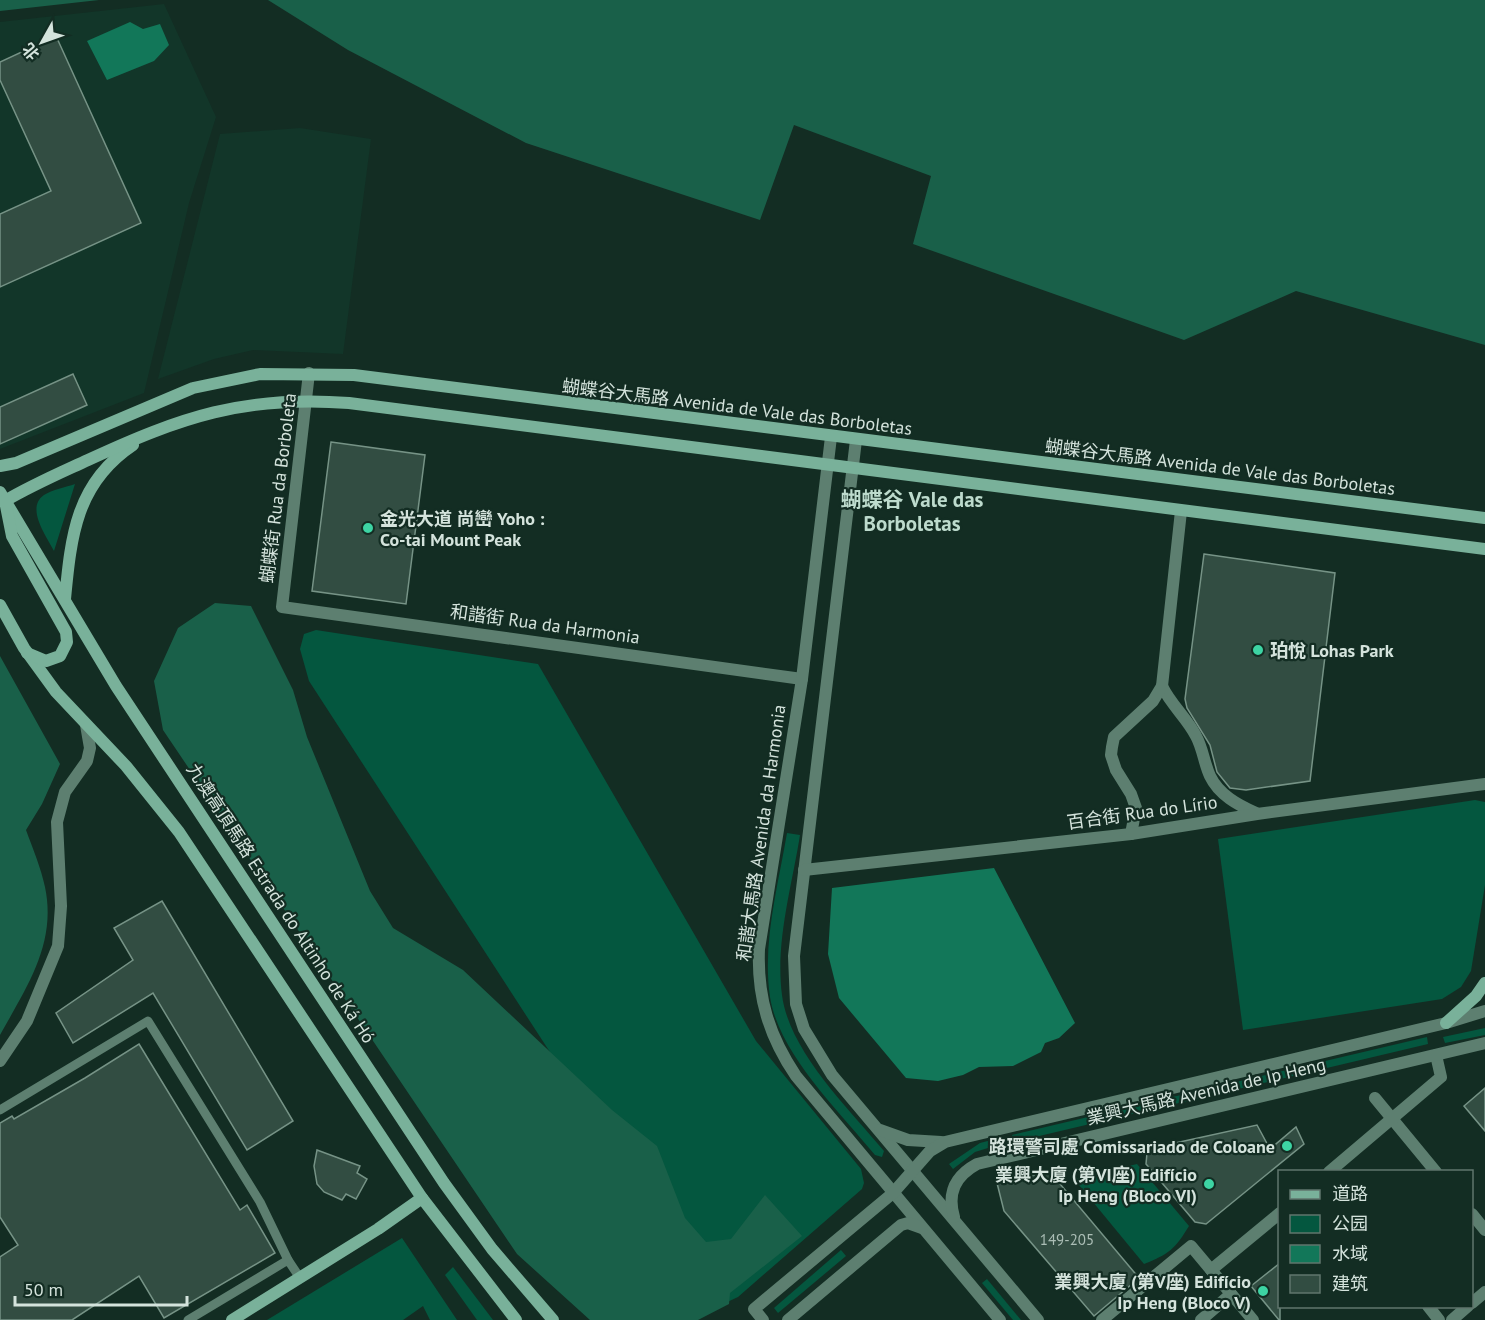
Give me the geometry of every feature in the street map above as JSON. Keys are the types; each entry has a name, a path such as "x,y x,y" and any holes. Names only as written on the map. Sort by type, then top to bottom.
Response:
{"street":[{"name":"蝴蝶街 Rua da Borboleta","path":"282,607 309,373"},
{"name":"蝴蝶谷大馬路 Avenida de Vale das Borboletas","path":"0,466 16,464 192,388 260,374 309,373 354,375 1485,518"},
{"path":"27,653 46,661 60,656 67,642 66,632 12,536 3,496 162,426 222,408 307,401 349,403 1485,549"},
{"path":"65,599 70,549 78,514 90,490 105,467 162,426"},
{"name":"和諧大馬路 Avenida da Harmonia","path":"831,437 802,679 759,949 758,978 766,1019 779,1051 809,1093 1000,1320"},
{"path":"856,440 794,956 796,1004 804,1029 832,1075 1038,1320"},
{"name":"九澳高頂馬路 Estrada do Altinho de Ká Hó","path":"3,496 116,686 444,1183 492,1248 553,1320"},
{"path":"1131,834 1136,808 1131,794 1116,770 1111,755 1112,747 1114,737 1153,701 1162,686 1181,511"},
{"path":"0,605 27,653 56,692 126,766 179,832 422,1198 516,1320"},
{"name":"和諧街 Rua da Harmonia","path":"282,607 356,615 802,679"},
{"path":"1162,686 1168,698 1196,735 1210,776 1218,789 1235,804 1257,814"},
{"path":"0,1061 27,1021 58,946 61,906 57,822 64,792 87,761 90,748 86,725"},
{"name":"百合街 Rua do Lírio","path":"804,870 1131,834 1257,814 1485,784"},
{"path":"1446,1023 1476,996 1485,983"},
{"name":"業興大馬路 Avenida de Ip Heng","path":"945,1142 1446,1023 1485,1011"},
{"name":"業興大馬路 Avenida de Ip Heng","path":"961,1228 953,1217 950,1204 951,1191 957,1179 977,1164 1485,1043"},
{"path":"1331,1170 1441,1077 1436,1055"},
{"path":"1375,1098 1434,1170"},
{"path":"877,1128 908,1140 945,1142"},
{"path":"763,1320 754,1309 893,1192 930,1151 945,1142"},
{"path":"232,1320 422,1198"},
{"path":"1211,1270 1278,1215"},
{"path":"1473,1215 1485,1230"},
{"path":"788,1320 901,1225 908,1223 923,1228"},
{"path":"1102,1320 1191,1246 1253,1320"},
{"path":"1473,1302 1485,1292"},
{"path":"1201,1320 1231,1294"},
{"path":"1430,1308 1439,1320"},
{"path":"1452,1320 1466,1308"}],"lane":[{"path":"0,1110 148,1021 260,1203 288,1260 300,1278"},
{"path":"188,1320 288,1260"}],"shaded area":[{"path":"0,0 99,0 0,11"},
{"path":"268,0 1485,0 1485,345 1296,291 1184,340 913,244 931,176 794,125 760,220 526,143 348,50"},
{"path":"164,4 216,117 189,203 144,393 0,449 0,22"},
{"path":"300,128 371,139 343,354 253,350 214,359 158,379 220,134"},
{"path":"215,603 251,606 293,690 307,737 370,891 393,928 463,970 612,1110 657,1146 685,1218 706,1242 731,1239 765,1195 802,1236 730,1293 729,1304 698,1320 590,1320 517,1254 163,730 154,681 178,628"},
{"path":"0,656 60,764 42,804 26,830 45,887 48,908 47,928 37,965 0,1035"}],"green space":[{"path":"75,484 54,551 39,523 37,507 44,495"},
{"path":"316,630 538,664 756,1041 861,1169 864,1183 862,1189 738,1297 723,1304 707,1294 309,681 300,649 304,634"},
{"path":"1475,800 1485,802 1485,885 1471,971 1461,987 1442,999 1243,1030 1218,839"},
{"path":"787,833 800,835 785,915 781,955 780,975 787,1016 808,1058 838,1098 884,1151 882,1157 875,1155 813,1081 785,1040 776,1018 770,997 768,977 769,935"},
{"path":"1485,1028 1485,1035 1445,1043 1443,1037"},
{"path":"1427,1037 1428,1044 1014,1142 1012,1135"},
{"path":"999,1138 1001,1144 975,1152 953,1169 949,1164 980,1143"},
{"path":"1137,1164 1189,1226 1171,1250 1144,1264 1074,1179"},
{"path":"402,1238 457,1320 430,1320 423,1306 403,1320 267,1320"},
{"path":"841,1250 846,1256 778,1313 774,1308"},
{"path":"453,1267 493,1320 477,1320 445,1275"},
{"path":"987,1279 1021,1320 1013,1320 982,1283"}],"water":[{"path":"130,22 143,29 160,24 169,45 154,61 107,80 87,41"},
{"path":"994,868 1075,1023 1059,1038 1045,1043 1041,1052 1013,1066 979,1067 963,1075 938,1081 906,1078 839,998 828,954 832,888"}],"building":[{"path":"56,36 141,223 0,287 0,214 51,191 0,80 0,62"},
{"path":"73,374 87,405 0,444 0,407"},
{"name":"金光大道 尚巒 Yoho : Co-tai Mount Peak","path":"331,442 425,455 406,604 312,591"},
{"name":"珀悅 Lohas Park","path":"1204,554 1335,573 1310,781 1246,790 1230,788 1217,772 1210,745 1187,708 1185,699"},
{"path":"162,901 293,1121 247,1150 153,993 73,1043 56,1013 133,960 114,928"},
{"path":"139,1044 240,1210 247,1205 275,1253 164,1318 139,1276 72,1320 0,1320 0,1257 18,1245 0,1217 0,1123 12,1116 14,1119"},
{"path":"1485,1088 1485,1131 1464,1106"},
{"name":"業興大廈 (第VI座) Edifício Ip Heng (Bloco VI)","path":"1257,1125 1270,1149 1296,1127 1304,1144 1206,1224 1195,1222 1146,1164 1147,1153 1157,1147"},
{"path":"317,1150 360,1166 357,1173 367,1179 356,1199 346,1194 342,1200 324,1192 317,1184 314,1166"},
{"path":"1054,1171 1055,1178 1139,1278 1094,1316 1004,1211 997,1183"},
{"path":"1278,1265 1280,1320 1279,1320 1251,1286"}],"place":[{"name":"金光大道 尚巒 Yoho : Co-tai Mount Peak","path":"368,528"},
{"name":"珀悅 Lohas Park","path":"1258,650"},
{"name":"路環警司處 Comissariado de Coloane","path":"1287,1146"},
{"name":"業興大廈 (第VI座) Edifício Ip Heng (Bloco VI)","path":"1209,1184"},
{"name":"業興大廈 (第V座) Edifício Ip Heng (Bloco V)","path":"1263,1291"}],"district":[{"name":"蝴蝶谷 Vale das Borboletas","path":"912,511"}]}
